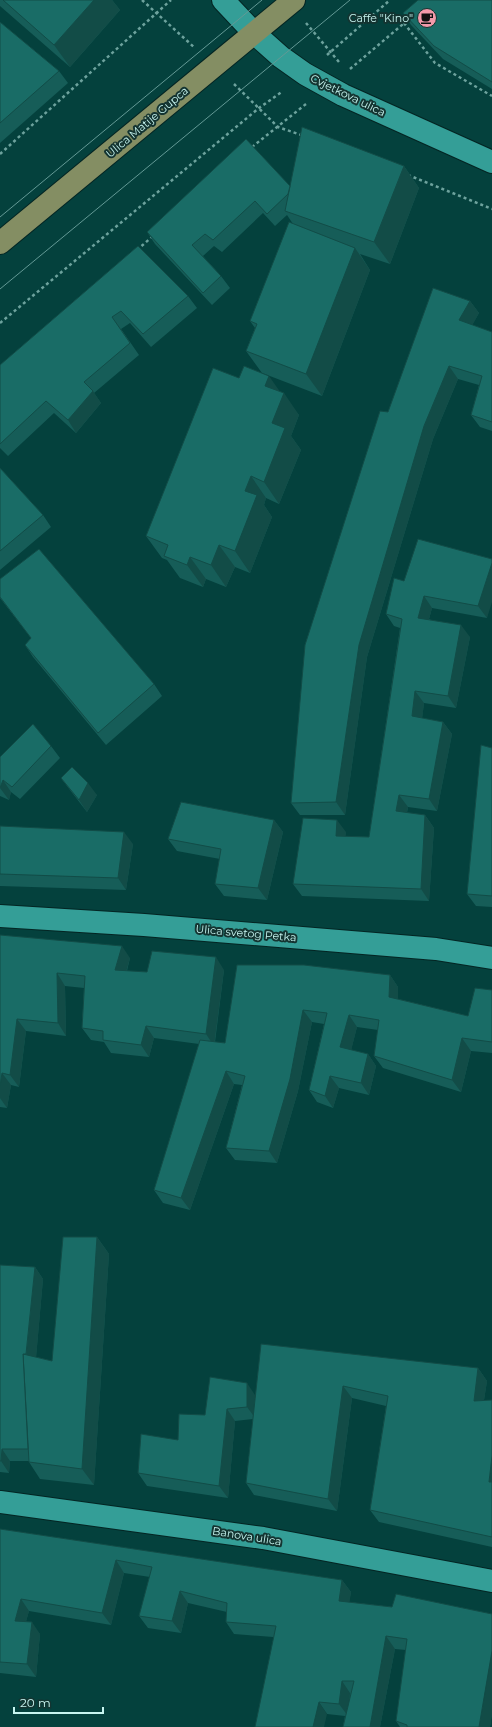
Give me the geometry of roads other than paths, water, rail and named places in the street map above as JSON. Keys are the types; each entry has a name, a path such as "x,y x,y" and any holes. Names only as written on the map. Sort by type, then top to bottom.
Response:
{"main road":[{"name":"Ulica Matije Gupca","path":"0,243 292,2"}],"street":[{"name":"Cvjetkova ulica","path":"223,0 254,33 281,57 305,74 327,87 492,162"},
{"name":"Ulica svetog Petka","path":"0,916 144,925 428,948 492,958"},
{"name":"Banova ulica","path":"0,1502 263,1538 492,1581"}],"tram line":[{"path":"0,217 262,0"},
{"path":"0,289 350,0"}],"place":[{"name":"Caffe \"Kino\"","path":"427,18"}]}
